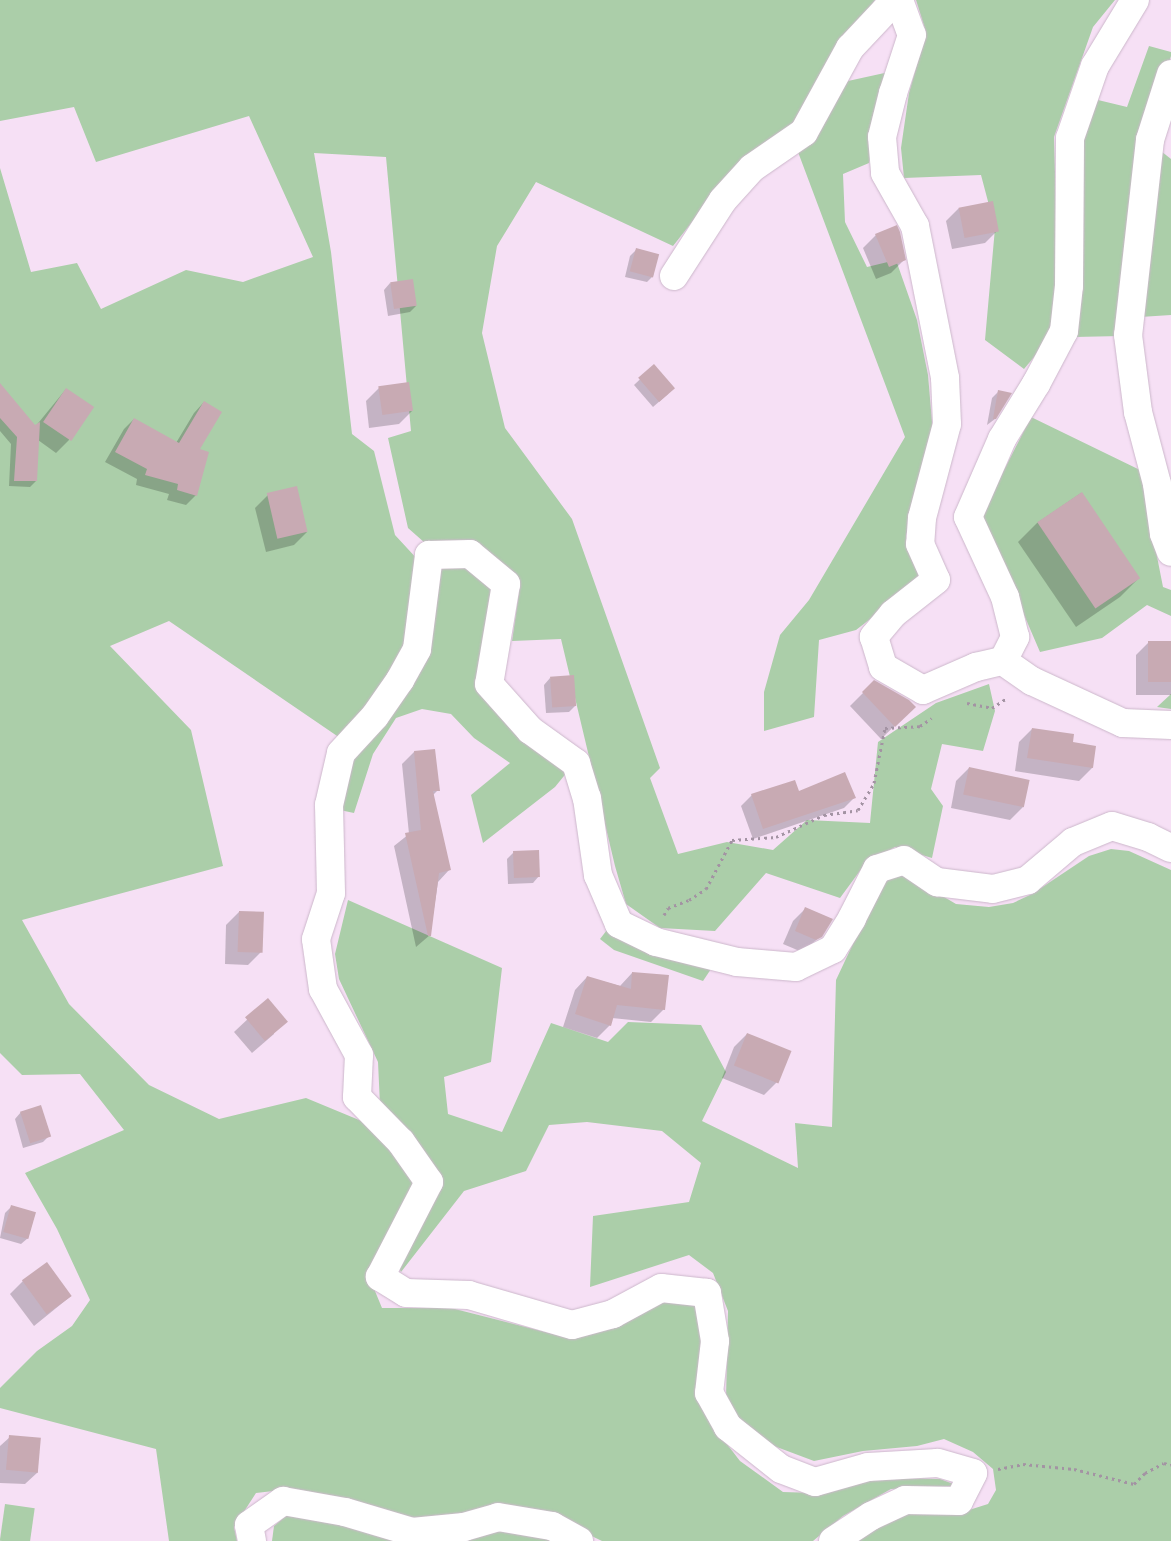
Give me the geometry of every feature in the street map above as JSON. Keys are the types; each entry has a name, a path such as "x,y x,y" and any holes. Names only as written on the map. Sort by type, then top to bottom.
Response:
{"street":[{"path":"674,276 723,200 752,168 804,132 850,48 895,0"},
{"path":"899,0 912,35 893,93 882,137 885,173 915,226 945,378 947,424 922,518 920,544 936,580 893,614 874,637 883,667 923,690 976,667 1003,661 1032,681 1124,723 1171,725"},
{"path":"1003,661 1015,637 1006,597 968,517 1002,439 1036,384 1064,331 1069,286 1070,138 1095,66 1135,0"},
{"path":"1171,74 1150,140 1128,335 1138,412 1157,484 1164,534 1171,552"},
{"path":"833,1541 872,1516 905,1500 959,1501 973,1473 937,1463 868,1466 815,1482 781,1469 728,1427 709,1393 715,1341 708,1293 661,1288 613,1314 572,1325 469,1295 406,1293 380,1276 430,1182 401,1142 357,1097 359,1055 323,989 316,939 332,893 329,805 341,753 375,716 400,680 416,649 429,555 470,554 506,584 489,684 530,730 576,762 587,798 598,875 619,924 656,942 737,962 796,967 833,949 877,869 904,860 937,882 993,890 1028,880 1074,842 1112,826 1148,837 1171,848"},
{"path":"252,1541 249,1525 283,1501 345,1512 412,1532 464,1527 498,1517 552,1526 579,1541"}],"path":[{"path":"958,700 992,708 1032,681"},
{"path":"670,945 660,922 668,908 689,900 706,888 732,840 776,837 824,815 858,810 874,782 885,728 920,726 935,716"},
{"path":"973,1473 1023,1464 1074,1469 1134,1484 1145,1473 1164,1463 1171,1465"}],"green space":[{"path":"0,0 875,0 796,122 734,169 673,246 536,182 497,246 482,333 505,428 572,519 660,768 650,778 678,854 727,842 773,850 807,820 870,823 878,742 936,703 989,684 995,711 983,751 942,744 931,789 943,806 932,858 895,847 865,864 840,898 766,873 715,931 660,928 626,904 615,866 561,639 512,641 520,585 479,544 425,543 408,528 388,438 411,431 386,157 314,153 331,252 352,434 374,451 395,535 419,561 408,652 343,740 169,621 110,646 191,730 223,866 22,920 69,1004 149,1085 219,1119 306,1098 376,1127 420,1183 370,1279 382,1308 451,1308 573,1339 623,1319 669,1295 699,1304 713,1426 740,1461 783,1492 815,1493 858,1477 940,1479 959,1486 891,1489 843,1516 813,1541 602,1541 548,1515 415,1519 291,1489 256,1493 234,1527 237,1541 169,1541 156,1449 0,1408 0,1388 37,1351 72,1326 90,1300 57,1229 25,1173 124,1130 80,1074 22,1075 0,1053 0,168 31,272 77,263 101,309 186,270 243,282 313,257 249,116 96,162 74,107 0,121"},
{"path":"916,0 1115,0 1093,27 1054,137 1057,243 1056,331 1024,369 985,340 995,228 981,175 904,178 901,148 909,93 926,32"},
{"path":"1149,46 1171,52 1171,56 1144,144 1121,336 1074,337 1080,136 1098,100 1127,107"},
{"path":"889,72 869,163 843,174 845,222 867,267 896,260 917,320 928,375 933,433 906,536 922,579 856,630 819,640 814,717 764,731 764,692 780,635 809,600 905,437 798,152 848,81"},
{"path":"1157,148 1171,159 1171,315 1140,317"},
{"path":"1031,417 1140,470 1163,587 1171,590 1171,616 1147,605 1102,638 1040,652 981,515"},
{"path":"441,561 469,562 498,589 482,691 568,771 555,787 483,843 471,795 510,763 474,738 451,714 422,709 396,718 373,754 354,813 335,809 350,759 380,724"},
{"path":"1171,694 1171,709 1157,707"},
{"path":"1111,849 1129,851 1171,870 1171,1541 856,1541 897,1514 969,1510 988,1504 996,1490 993,1469 973,1452 944,1439 917,1446 863,1451 814,1461 774,1446 739,1420 726,1398 728,1311 713,1273 689,1255 590,1287 593,1216 689,1202 701,1163 662,1131 587,1122 549,1125 526,1171 464,1191 401,1272 396,1262 443,1181 409,1136 380,1105 378,1062 339,979 335,954 348,900 502,968 491,1062 444,1077 448,1114 502,1132 551,1023 608,1042 628,1022 701,1025 726,1072 702,1121 798,1168 795,1123 832,1127 836,980 867,914 880,881 893,873 917,881 956,904 989,907 1013,903 1032,894 1089,856"},
{"path":"610,926 713,966 703,981 614,950 600,939"},
{"path":"5,1504 35,1508 30,1541 0,1541"},
{"path":"293,1510 415,1541 272,1541 274,1526"},
{"path":"511,1527 564,1541 432,1541"}],"building":[{"path":"993,201 999,231 965,238 959,208"},
{"path":"897,225 906,260 889,267 875,234"},
{"path":"636,248 659,254 653,277 630,271"},
{"path":"413,279 417,306 394,309 390,282"},
{"path":"654,364 675,388 659,402 638,378"},
{"path":"409,382 413,411 382,415 378,386"},
{"path":"0,383 35,425 40,422 37,481 14,481 17,437 0,418"},
{"path":"66,388 94,407 71,441 43,422"},
{"path":"998,390 1012,393 996,419 993,419"},
{"path":"204,401 222,412 200,449 209,452 197,496 177,490 178,484 145,475 147,469 115,452 134,418 179,443"},
{"path":"297,486 308,532 277,539 267,493"},
{"path":"1082,492 1140,578 1095,608 1037,522"},
{"path":"1148,641 1171,641 1171,682 1148,682"},
{"path":"574,675 576,706 552,708 550,677"},
{"path":"874,680 909,700 916,707 895,727 862,692"},
{"path":"1032,728 1074,734 1073,742 1096,746 1093,768 1027,758"},
{"path":"435,749 440,791 433,791 451,870 439,873 431,936 428,936 405,833 421,830 414,751"},
{"path":"969,767 1030,780 1024,807 963,794"},
{"path":"845,772 856,798 763,829 751,794 795,780 799,791"},
{"path":"539,850 540,877 514,878 513,851"},
{"path":"805,907 833,919 822,937 816,940 795,931"},
{"path":"239,911 264,912 263,953 238,952"},
{"path":"632,972 669,975 665,1010 617,1005 611,1026 575,1014 587,976 631,989"},
{"path":"268,998 288,1022 265,1041 245,1017"},
{"path":"747,1033 792,1051 778,1083 734,1065"},
{"path":"41,1105 51,1136 30,1143 20,1112"},
{"path":"11,1205 36,1212 28,1239 3,1232"},
{"path":"47,1262 72,1296 47,1314 22,1280"},
{"path":"9,1435 41,1438 38,1473 6,1470"}]}
